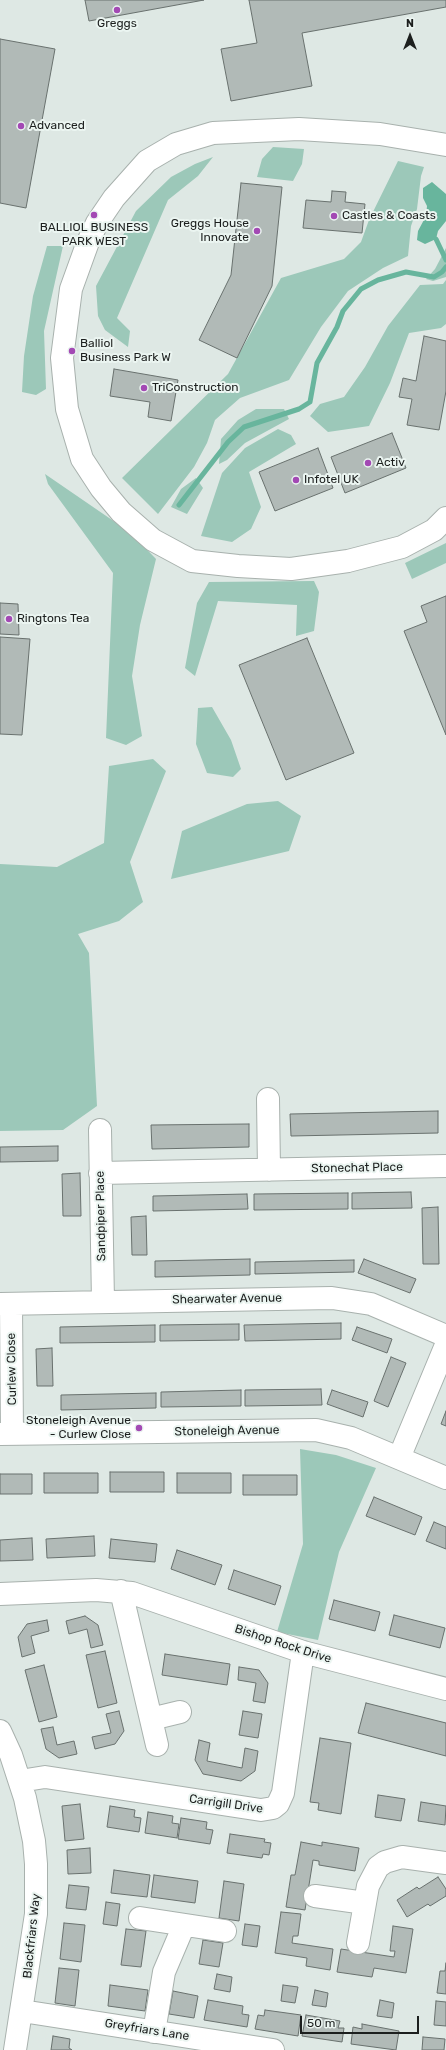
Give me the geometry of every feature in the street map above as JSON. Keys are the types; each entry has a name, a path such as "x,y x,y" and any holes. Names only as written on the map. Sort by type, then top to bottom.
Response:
{"street":[{"path":"446,145 380,134 299,129 213,133 176,144 147,161 114,198 97,223 70,289 62,358 67,409 73,432 86,465 101,488 121,512 153,540 192,561 238,566 291,569 333,564 369,557 402,547 434,530 446,518"},
{"path":"268,1099 269,1170"},
{"name":"Sandpiper Place","path":"100,1130 103,1302"},
{"name":"Stonechat Place","path":"100,1173 446,1166"},
{"name":"Shearwater Avenue","path":"6,1304 343,1298 371,1304 388,1310 446,1336"},
{"name":"Curlew Close","path":"6,1304 6,1434"},
{"path":"399,1458 446,1345"},
{"name":"Stoneleigh Avenue","path":"6,1434 316,1430 346,1436 446,1478"},
{"name":"Bishop Rock Drive","path":"0,1594 96,1590 122,1591 138,1595 303,1652 446,1689"},
{"path":"122,1591 157,1745"},
{"name":"Carrigill Drive","path":"20,1781 45,1777 261,1810 273,1808 278,1804 283,1793 303,1652"},
{"path":"151,1719 180,1712"},
{"name":"Blackfriars Way","path":"0,1731 20,1781 25,1798 34,1841 37,1894 32,1948 15,2050"},
{"path":"358,1943 365,1903 373,1874 385,1862 402,1857 446,1863"},
{"path":"315,1896 365,1903"},
{"path":"140,1918 225,1931"},
{"path":"154,2032 164,1972 184,1925"},
{"name":"Greyfriars Lane","path":"22,2011 273,2050"}],"shaded area":[{"path":"273,147 304,149 302,164 293,181 257,177 262,159"},
{"path":"213,157 198,176 168,200 117,318 130,331 128,347 105,330 98,316 96,286 136,211 171,177 195,164"},
{"path":"398,161 424,167 421,176 417,209 411,226 408,256 383,268 348,291 321,327 289,380 240,398 215,420 207,443 194,467 158,514 122,478 228,374 281,278 344,259 361,242 369,220"},
{"path":"432,182 446,194 446,221 438,231 436,239 425,244 417,240 418,231 426,216 427,206 423,198 423,188"},
{"path":"47,246 63,246 44,331 46,389 36,395 22,392 24,356 33,296"},
{"path":"446,248 446,277 433,281 426,279 435,269"},
{"path":"446,280 446,324 441,328 409,333 390,383 369,426 328,432 310,416 320,404 344,397 365,367 388,326 420,285 443,284"},
{"path":"256,409 284,409 289,419 245,443 227,460 219,464 221,439 238,420"},
{"path":"278,429 291,435 296,444 249,472 261,507 251,529 232,542 201,536 222,473 245,448"},
{"path":"45,474 131,533 156,559 140,625 132,676 142,736 126,745 106,738 113,573 48,484"},
{"path":"196,478 203,488 187,514 171,507 181,489"},
{"path":"446,543 446,563 412,579 405,563"},
{"path":"314,581 319,592 314,631 296,636 297,605 218,601 195,676 185,668 197,603 209,582"},
{"path":"212,707 231,740 241,769 233,777 207,773 196,744 198,708"},
{"path":"153,759 166,771 130,862 143,902 119,921 78,934 89,953 97,1106 63,1130 0,1131 0,864 57,867 104,843 109,766"},
{"path":"278,801 301,816 289,851 171,879 182,831 247,804"},
{"path":"300,1449 336,1455 376,1468 339,1552 318,1640 277,1632 303,1544"}],"building":[{"name":"Greggs","path":"85,0 204,0 89,21"},
{"path":"249,0 446,0 446,7 302,33 312,86 231,101 221,49 257,43"},
{"name":"Advanced","path":"0,39 55,49 26,208 0,203"},
{"name":"Greggs House Innovate","path":"241,183 282,187 272,286 237,358 199,340 231,275"},
{"name":"Castles & Coasts","path":"332,191 346,192 345,202 365,204 362,233 303,228 306,200 331,202"},
{"path":"424,336 446,341 446,391 439,430 407,425 412,399 399,397 403,378 416,381"},
{"name":"TriConstruction","path":"114,369 178,380 171,421 148,417 150,402 110,396"},
{"name":"Activ","path":"392,433 406,468 345,493 331,457"},
{"name":"Infotel UK","path":"318,448 333,488 275,511 259,472"},
{"path":"446,596 446,735 404,631 427,622 421,606"},
{"name":"Ringtons Tea","path":"0,603 18,604 19,635 0,634"},
{"path":"0,637 30,639 22,735 0,734"},
{"path":"307,638 354,753 286,780 239,665"},
{"path":"438,1111 438,1133 291,1136 290,1114"},
{"path":"249,1124 249,1147 152,1149 151,1125"},
{"path":"58,1146 58,1161 0,1162 0,1147"},
{"path":"80,1173 81,1216 63,1216 62,1174"},
{"path":"411,1192 412,1208 352,1209 352,1193"},
{"path":"348,1193 348,1209 254,1210 254,1194"},
{"path":"247,1194 248,1209 153,1211 153,1196"},
{"path":"438,1207 439,1264 423,1264 422,1208"},
{"path":"146,1216 147,1255 132,1255 131,1217"},
{"path":"250,1259 250,1275 155,1277 155,1261"},
{"path":"364,1259 416,1279 410,1293 358,1273"},
{"path":"354,1260 354,1272 255,1274 255,1262"},
{"path":"341,1323 341,1339 245,1341 244,1325"},
{"path":"239,1324 239,1340 160,1341 160,1325"},
{"path":"155,1325 155,1342 60,1343 60,1327"},
{"path":"357,1327 392,1339 387,1353 352,1340"},
{"path":"52,1348 53,1386 37,1386 36,1349"},
{"path":"391,1357 406,1363 388,1407 374,1401"},
{"path":"321,1389 322,1405 245,1406 245,1390"},
{"path":"241,1390 241,1406 161,1407 161,1392"},
{"path":"332,1390 368,1402 363,1417 327,1404"},
{"path":"156,1393 156,1408 61,1410 61,1395"},
{"path":"446,1411 446,1426 441,1424"},
{"path":"110,1472 164,1472 164,1492 110,1492"},
{"path":"44,1473 98,1473 98,1493 44,1493"},
{"path":"177,1473 231,1473 231,1493 177,1493"},
{"path":"0,1474 32,1474 32,1494 0,1494"},
{"path":"243,1475 297,1475 297,1495 243,1495"},
{"path":"374,1497 422,1517 415,1535 366,1516"},
{"path":"434,1522 446,1527 446,1549 426,1541"},
{"path":"94,1536 95,1556 47,1558 46,1539"},
{"path":"32,1538 33,1560 0,1561 0,1540"},
{"path":"111,1539 157,1544 155,1562 109,1558"},
{"path":"177,1550 222,1565 215,1585 171,1569"},
{"path":"234,1570 281,1586 275,1605 228,1589"},
{"path":"334,1600 380,1612 375,1631 329,1619"},
{"path":"394,1615 445,1628 440,1648 389,1635"},
{"path":"85,1616 98,1625 103,1645 91,1648 87,1629 69,1634 66,1621"},
{"path":"47,1620 49,1631 31,1636 35,1653 22,1657 18,1637 27,1624"},
{"path":"105,1651 117,1703 98,1708 86,1655"},
{"path":"165,1654 230,1664 227,1685 162,1675"},
{"path":"44,1665 57,1717 39,1722 25,1670"},
{"path":"239,1667 259,1670 268,1683 265,1703 253,1701 256,1683 238,1680"},
{"path":"366,1703 446,1723 446,1756 358,1733"},
{"path":"119,1711 124,1731 115,1744 95,1749 92,1737 111,1733 106,1714"},
{"path":"243,1711 262,1714 258,1738 239,1735"},
{"path":"53,1727 57,1745 74,1741 77,1754 59,1758 46,1749 41,1729"},
{"path":"320,1738 351,1743 341,1814 318,1810 319,1803 310,1802"},
{"path":"199,1740 210,1743 207,1761 242,1768 245,1748 258,1751 255,1771 241,1781 203,1774 195,1760"},
{"path":"378,1795 405,1799 401,1821 375,1817"},
{"path":"421,1802 446,1806 445,1825 418,1821"},
{"path":"80,1804 84,1839 65,1841 62,1806"},
{"path":"110,1806 135,1810 134,1817 141,1818 139,1832 107,1827"},
{"path":"148,1812 173,1816 172,1823 179,1824 177,1838 145,1833"},
{"path":"181,1818 207,1822 206,1829 213,1830 210,1844 178,1839"},
{"path":"230,1834 265,1839 264,1842 271,1843 269,1855 263,1854 262,1858 227,1853"},
{"path":"301,1842 322,1846 322,1842 359,1848 355,1871 319,1865 319,1861 313,1860 305,1910 286,1907 291,1875 295,1875"},
{"path":"90,1848 91,1873 68,1874 67,1850"},
{"path":"114,1870 150,1875 147,1897 111,1893"},
{"path":"154,1875 198,1881 195,1903 151,1897"},
{"path":"438,1877 446,1889 446,1896 430,1906 428,1904 407,1917 397,1900 417,1887 419,1889"},
{"path":"224,1881 244,1884 239,1921 219,1918"},
{"path":"69,1885 89,1887 86,1910 66,1908"},
{"path":"106,1902 120,1904 117,1926 103,1924"},
{"path":"281,1912 301,1914 298,1936 293,1936 292,1943 333,1949 330,1970 306,1966 307,1958 275,1953"},
{"path":"64,1923 85,1925 81,1962 60,1959"},
{"path":"245,1924 260,1926 257,1947 242,1945"},
{"path":"393,1926 413,1929 406,1973 374,1968 372,1977 337,1972 341,1949 394,1957 395,1951 390,1951"},
{"path":"126,1929 146,1931 141,1967 121,1965"},
{"path":"203,1940 223,1943 219,1967 199,1964"},
{"path":"446,1963 446,1994 437,1993 440,1971 445,1971"},
{"path":"59,1968 79,1970 75,2006 55,2003"},
{"path":"217,1974 232,1977 230,1992 214,1989"},
{"path":"110,1985 148,1990 145,2011 108,2006"},
{"path":"283,1985 298,1987 295,2003 281,2001"},
{"path":"315,1990 328,1993 326,2007 312,2005"},
{"path":"173,1991 198,1996 194,2018 169,2014"},
{"path":"208,2000 243,2006 242,2014 249,2015 247,2027 204,2020"},
{"path":"380,2000 394,2003 392,2018 377,2016"},
{"path":"436,2001 446,2002 446,2026 434,2025"},
{"path":"265,2010 301,2015 298,2036 255,2029 258,2015 264,2016"},
{"path":"306,2015 340,2021 338,2028 344,2028 342,2042 302,2036"},
{"path":"362,2024 399,2031 396,2050 351,2044 353,2027 362,2029"},
{"path":"53,2036 70,2039 69,2048 72,2050 51,2050"},
{"path":"423,2037 445,2039 444,2050 422,2050"}],"waterway":[{"path":"436,239 446,260"},
{"path":"179,505 228,442 244,427 299,409 310,402 317,363 337,327 343,311 361,289 378,280 406,272 434,277 442,272 446,267"}],"place":[{"name":"Greggs","path":"117,10"},
{"name":"Advanced","path":"21,126"},
{"name":"BALLIOL BUSINESS PARK WEST","path":"94,215"},
{"name":"Castles & Coasts","path":"334,216"},
{"name":"Greggs House Innovate","path":"257,231"},
{"name":"Balliol Business Park W","path":"72,351"},
{"name":"TriConstruction","path":"144,388"},
{"name":"Activ","path":"368,463"},
{"name":"Infotel UK","path":"296,480"},
{"name":"Ringtons Tea","path":"9,619"},
{"name":"Stoneleigh Avenue - Curlew Close","path":"139,1428"}]}
